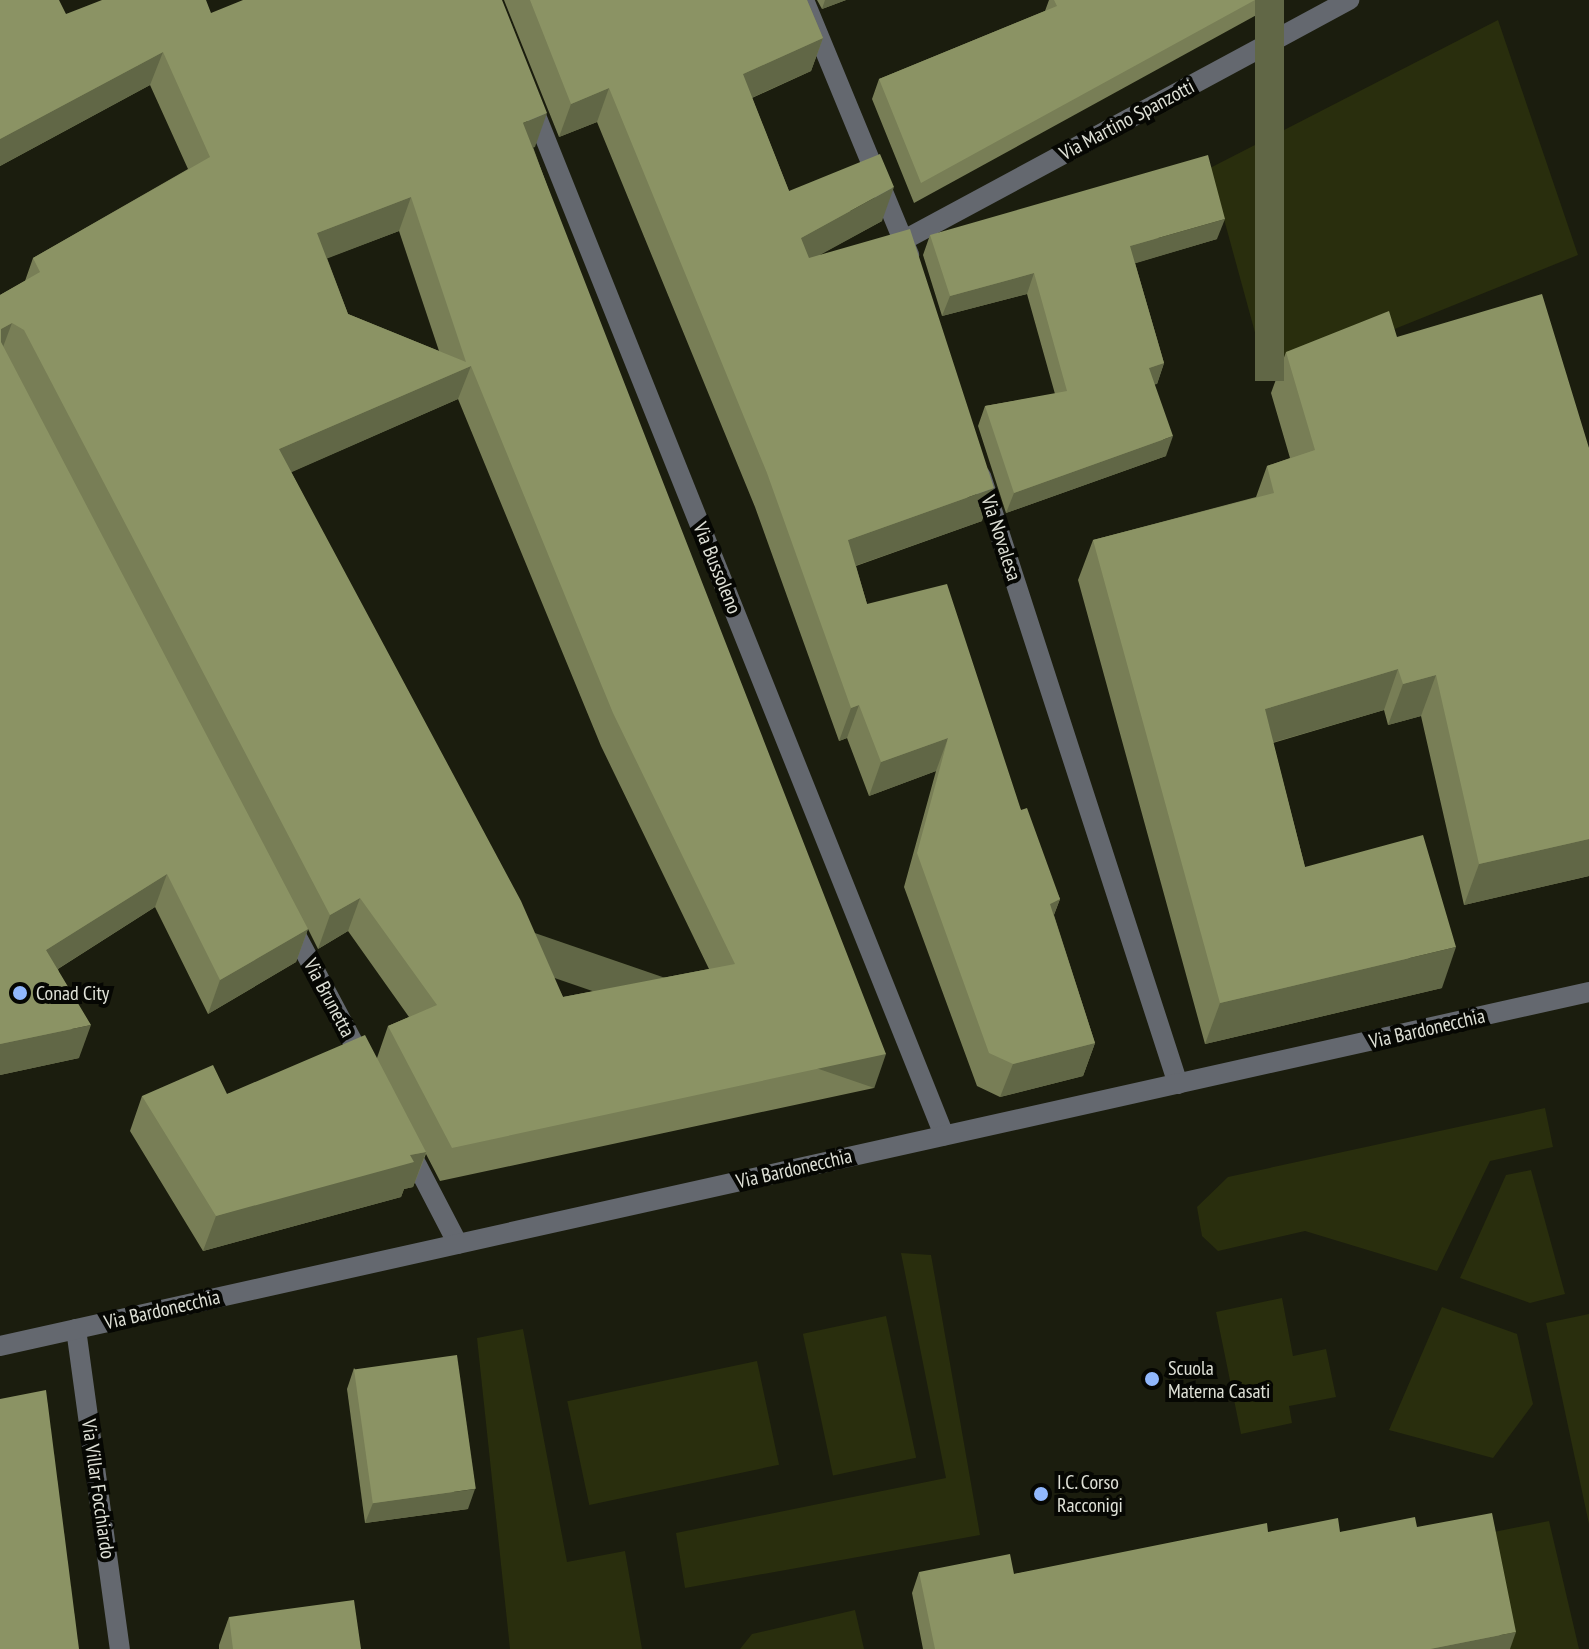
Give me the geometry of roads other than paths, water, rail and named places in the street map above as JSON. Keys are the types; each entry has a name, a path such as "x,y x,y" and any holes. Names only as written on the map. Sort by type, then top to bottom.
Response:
{"street":[{"path":"804,0 914,270"},
{"name":"Via Martino Spanzotti","path":"904,240 1349,0"},
{"name":"Via Bussoleno","path":"520,74 944,1135"},
{"name":"Via Novalesa","path":"973,452 1178,1084"},
{"name":"Via Brunetta","path":"278,901 373,1082"},
{"name":"Via Bardonecchia","path":"0,1346 1589,992"},
{"path":"395,1124 458,1244"},
{"name":"Via Villar Focchiardo","path":"76,1329 120,1649"}],"place":[{"name":"Conad City","path":"20,993"},
{"name":"Scuola Materna Casati","path":"1152,1379"},
{"name":"I.C. Corso Racconigi","path":"1041,1494"}]}
